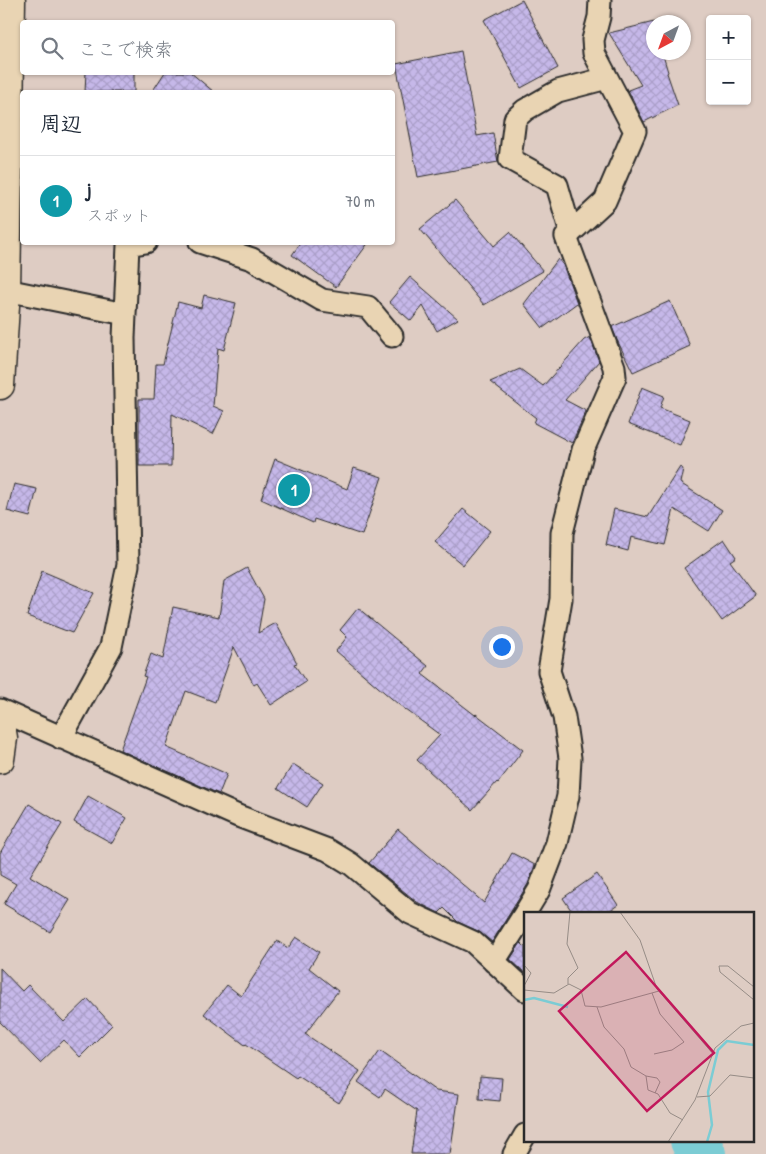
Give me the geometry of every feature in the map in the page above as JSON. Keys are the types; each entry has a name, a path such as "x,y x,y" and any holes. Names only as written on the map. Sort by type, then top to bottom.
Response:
{"main road":[{"path":"0,385 6,290 11,0"},
{"path":"0,721 3,738 0,759"}],"street":[{"path":"526,912 539,890 557,843 568,796 570,758 564,717 549,671 561,599 562,533 583,450 615,377 614,366 566,237 605,202 635,131 594,53 593,40 600,18 600,0"},
{"path":"571,233 557,185 510,159 515,119 525,110 558,91 607,78"},
{"path":"62,738 110,647 128,565 124,338 128,245"},
{"path":"210,245 252,258 322,300 368,307 392,336"},
{"path":"6,290 125,314"},
{"path":"0,710 238,816 328,850 351,864 410,913 473,942 524,989"},
{"path":"494,962 524,915"},
{"path":"514,1154 524,1137"}],"building":[{"path":"522,0 558,68 521,88 484,20"},
{"path":"646,24 646,60 664,60 678,105 644,122 628,90 641,85 609,33"},
{"path":"461,51 477,136 493,133 498,162 418,177 396,64"},
{"path":"86,75 134,75 134,90 85,90"},
{"path":"163,75 194,75 212,90 153,90"},
{"path":"455,200 494,246 510,232 543,271 484,305 420,229"},
{"path":"299,245 367,245 336,287 292,255"},
{"path":"558,259 563,265 577,303 543,328 524,304"},
{"path":"410,277 458,319 437,331 423,306 411,321 389,302"},
{"path":"204,295 236,303 224,350 218,348 213,406 224,411 213,434 172,414 171,466 139,466 139,399 154,399 156,364 163,364 178,302 201,308"},
{"path":"670,301 690,346 633,372 612,327"},
{"path":"590,337 599,361 565,400 586,411 572,443 534,423 536,418 490,382 520,369 543,386 584,340"},
{"path":"642,387 664,396 660,408 690,420 680,445 628,424"},
{"path":"275,459 347,489 354,468 382,477 362,535 314,519 313,523 261,499"},
{"path":"680,467 683,469 680,483 722,510 709,531 674,509 665,545 631,537 628,551 606,545 614,509 648,517"},
{"path":"14,484 37,489 30,517 7,511"},
{"path":"463,509 490,531 463,565 435,542"},
{"path":"724,539 736,557 730,561 756,596 722,621 684,568"},
{"path":"247,568 264,599 258,633 276,623 297,663 294,664 306,682 271,705 257,683 254,685 234,647 215,702 186,691 166,747 227,774 219,794 120,750 146,677 143,676 151,654 163,659 173,607 219,617 224,581"},
{"path":"42,571 94,593 72,633 27,616"},
{"path":"358,608 428,666 422,674 523,750 498,783 472,810 417,760 440,735 398,704 336,651 347,637 340,630"},
{"path":"293,764 323,783 307,807 278,788"},
{"path":"88,796 127,818 112,843 74,822"},
{"path":"29,804 62,824 30,876 70,900 50,932 4,904 16,884 0,875 0,853"},
{"path":"398,829 484,903 512,853 535,865 528,884 492,942 478,931 458,922 444,908 439,913 417,902 369,863"},
{"path":"597,874 618,905 608,912 572,912 563,898"},
{"path":"296,937 319,952 309,968 338,991 305,1034 360,1071 339,1103 245,1045 204,1014 227,985 241,996 277,941 288,948"},
{"path":"521,943 524,946 524,972 510,959"},
{"path":"0,968 22,991 28,985 64,1022 88,999 112,1025 80,1057 64,1040 40,1063 0,1022"},
{"path":"380,1051 436,1091 459,1094 450,1154 411,1154 417,1111 385,1089 380,1097 358,1082"},
{"path":"480,1076 502,1078 500,1101 479,1099"}],"waterway":[{"path":"695,1142 702,1154"}],"place":[{"name":"j","path":"294,490"}]}
